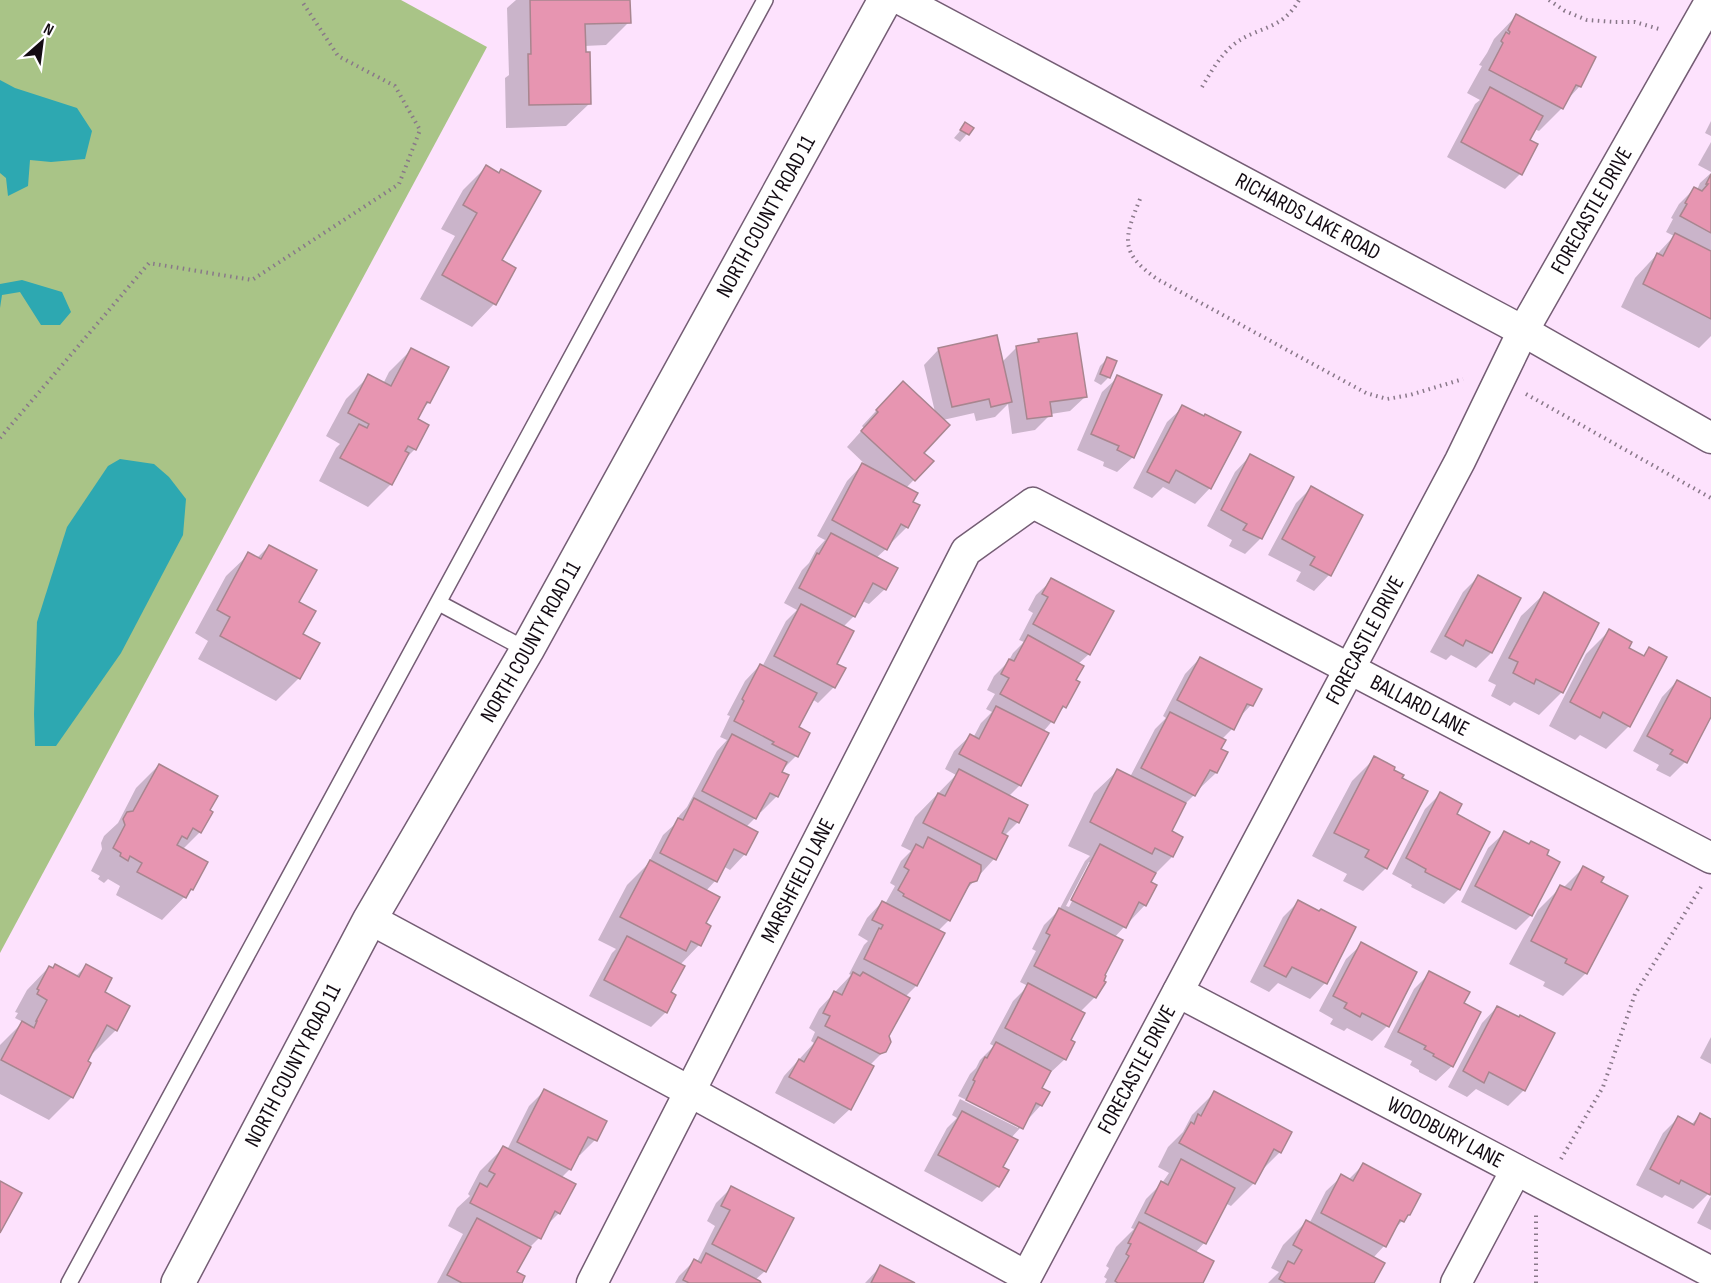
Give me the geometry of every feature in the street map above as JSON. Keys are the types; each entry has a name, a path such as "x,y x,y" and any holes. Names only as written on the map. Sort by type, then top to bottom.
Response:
{"main road":[{"name":"NORTH COUNTY ROAD 11","path":"178,1283 370,919 527,650 885,0"}],"street":[{"name":"RICHARDS LAKE ROAD","path":"902,0 1523,331 1711,438"},
{"name":"FORECASTLE DRIVE","path":"1025,1280 1460,461 1523,331 1711,0"},
{"name":"BALLARD LANE","path":"1033,503 1350,669 1708,869"},
{"name":"MARSHFIELD LANE","path":"592,1283 966,551 1033,503"},
{"path":"370,919 689,1091 1025,1280"},
{"name":"WOODBURY LANE","path":"1178,992 1711,1272"},
{"path":"1456,1283 1516,1170"}],"lane":[{"path":"69,1283 765,0"},
{"path":"439,603 527,650"}],"path":[{"path":"0,438 149,263 252,280 399,184 420,130 395,86 338,56 301,0"},
{"path":"1202,87 1215,64 1234,45 1256,32 1274,26 1293,11 1299,0"},
{"path":"1548,0 1587,20 1635,22 1659,30"},
{"path":"1140,199 1128,228 1128,245 1138,266 1157,279 1366,393 1387,399 1410,395 1478,375 1499,380 1711,498"},
{"path":"1536,1283 1536,1212 1546,1186 1603,1086 1635,994 1708,869"}],"green space":[{"path":"0,0 401,0 487,47 0,953"}],"water":[{"path":"0,80 15,88 77,108 92,131 85,159 51,162 30,160 28,186 8,196 6,178 0,173"},
{"path":"22,280 62,292 71,312 60,325 41,325 20,292 2,295 0,308 0,284"},
{"path":"120,459 154,464 169,477 186,499 183,535 121,653 56,746 35,746 37,622 67,527 108,466"}],"building":[{"path":"530,0 630,0 631,23 585,24 586,52 590,52 591,104 529,105"},
{"path":"1516,14 1596,57 1581,87 1576,85 1563,109 1489,70 1503,43 1501,41 1506,32 1509,34 1510,32 1508,30"},
{"path":"1490,87 1543,116 1530,140 1538,144 1522,175 1461,142"},
{"path":"965,122 974,128 969,135 960,130"},
{"path":"486,165 499,173 501,169 541,191 502,260 516,268 496,305 442,275 477,213 463,205"},
{"path":"1711,174 1711,233 1680,216 1694,187 1702,191 1708,184 1706,184"},
{"path":"1675,233 1711,251 1711,319 1643,284 1657,253 1663,256"},
{"path":"1077,333 1087,397 1050,402 1052,416 1027,419 1016,346 1039,342 1038,339"},
{"path":"997,335 1012,402 991,407 989,399 952,407 938,348"},
{"path":"411,348 449,367 430,403 427,402 418,419 429,425 416,450 408,446 405,451 409,453 392,485 340,458 359,424 367,428 369,424 348,413 368,374 391,386"},
{"path":"1107,357 1117,361 1110,378 1100,374"},
{"path":"1117,375 1162,395 1134,458 1117,450 1119,446 1091,434"},
{"path":"903,381 950,425 924,453 934,461 915,481 861,431 878,412 876,410"},
{"path":"1182,405 1241,432 1211,489 1176,470 1169,483 1147,472"},
{"path":"1250,454 1294,477 1262,539 1243,530 1247,524 1221,510"},
{"path":"862,463 918,493 913,502 920,505 908,528 901,524 887,550 832,520"},
{"path":"1311,486 1363,515 1331,576 1310,565 1315,557 1282,539"},
{"path":"831,533 898,568 886,590 873,583 855,617 799,588 817,553 819,554"},
{"path":"269,545 317,570 299,602 316,611 303,634 320,643 300,679 220,636 230,617 217,610 248,552 261,559"},
{"path":"1478,575 1521,598 1492,653 1466,640 1463,646 1445,636"},
{"path":"1051,578 1114,611 1090,655 1033,624 1048,597 1042,594"},
{"path":"1544,592 1599,623 1563,693 1536,679 1534,684 1513,673 1518,662 1509,658"},
{"path":"801,604 854,631 837,664 846,668 835,688 774,656"},
{"path":"1609,629 1632,642 1629,648 1644,656 1649,647 1667,657 1630,727 1603,712 1600,718 1570,702"},
{"path":"1028,635 1084,666 1076,680 1080,682 1066,708 1063,706 1054,723 1000,694 1009,678 1001,674 1009,659 1014,661"},
{"path":"1200,657 1262,689 1253,706 1247,704 1234,730 1177,700"},
{"path":"760,664 817,693 799,727 810,733 798,757 734,721 744,701 742,699"},
{"path":"1677,680 1711,698 1711,717 1687,763 1670,754 1673,750 1647,736"},
{"path":"996,706 1049,733 1021,786 959,754 970,734 979,739"},
{"path":"1170,712 1226,740 1221,749 1228,752 1217,773 1210,770 1195,796 1141,768"},
{"path":"732,734 787,762 782,772 789,775 778,797 770,793 756,819 702,791"},
{"path":"1374,756 1395,767 1394,770 1404,775 1402,778 1428,791 1387,869 1365,857 1369,850 1334,833"},
{"path":"159,764 218,796 210,810 213,812 201,833 193,828 187,839 182,836 177,845 208,862 193,890 191,889 186,898 137,872 142,863 130,856 128,861 113,848 125,825 123,819 127,812 133,811"},
{"path":"959,769 1028,805 1019,823 1009,818 1002,833 1008,836 996,860 923,823 938,793 945,796"},
{"path":"1117,769 1186,803 1172,831 1183,837 1173,857 1155,848 1152,854 1090,822"},
{"path":"1440,792 1462,804 1457,814 1490,832 1460,890 1425,872 1426,869 1406,858"},
{"path":"694,798 758,832 746,855 734,849 717,882 660,853 678,818 683,820"},
{"path":"1504,831 1529,844 1531,841 1549,850 1547,855 1560,862 1532,916 1475,886"},
{"path":"928,837 981,865 977,881 970,883 950,921 903,896 904,894 898,890 909,870 904,867 916,844 923,848"},
{"path":"1100,844 1156,873 1151,882 1157,885 1146,906 1139,902 1126,928 1071,900"},
{"path":"650,860 720,897 706,923 711,926 701,946 691,941 686,951 620,917"},
{"path":"1583,866 1604,877 1601,882 1628,896 1587,974 1565,963 1567,959 1531,941 1560,885 1571,890"},
{"path":"1298,900 1356,927 1327,984 1292,967 1286,977 1264,966"},
{"path":"882,901 945,933 917,986 864,959 879,928 881,929 883,925 872,920"},
{"path":"1059,908 1123,940 1105,975 1104,981 1106,982 1096,998 1034,966 1050,935 1046,933"},
{"path":"627,936 685,966 671,992 676,995 667,1013 604,980"},
{"path":"1361,942 1417,972 1389,1027 1362,1013 1360,1017 1344,1008 1347,1003 1333,996"},
{"path":"55,964 79,977 86,964 112,978 105,992 130,1006 117,1031 107,1025 88,1061 91,1063 73,1098 1,1060 22,1021 34,1028 47,1000 37,994 39,990 37,989 49,966 53,968"},
{"path":"1429,971 1470,992 1464,1003 1481,1012 1453,1067 1424,1049 1426,1046 1398,1032"},
{"path":"853,972 860,976 863,972 910,998 889,1036 891,1042 886,1052 880,1054 825,1026 830,1016 823,1013 834,991 842,995"},
{"path":"1028,983 1085,1013 1071,1040 1075,1042 1066,1060 1005,1028"},
{"path":"1497,1006 1555,1033 1525,1091 1489,1072 1484,1083 1463,1071"},
{"path":"818,1037 874,1066 851,1110 789,1077 799,1059 804,1062"},
{"path":"996,1042 1051,1071 1042,1088 1050,1092 1042,1106 1036,1103 1023,1129 966,1100 975,1081 973,1080"},
{"path":"544,1089 607,1121 597,1141 588,1137 571,1170 517,1142"},
{"path":"1214,1091 1292,1132 1281,1153 1274,1149 1255,1184 1179,1143 1191,1122 1194,1124 1198,1114 1201,1116"},
{"path":"962,1111 1018,1140 1003,1167 1009,1170 999,1187 938,1155"},
{"path":"1700,1113 1711,1119 1710,1195 1681,1180 1679,1184 1650,1169 1678,1116 1694,1125"},
{"path":"503,1146 576,1184 560,1214 555,1211 541,1239 470,1203 480,1183 487,1187 495,1174 489,1171"},
{"path":"1181,1159 1235,1188 1206,1244 1145,1213 1161,1181 1168,1185"},
{"path":"1363,1163 1421,1194 1410,1215 1404,1222 1400,1220 1386,1247 1321,1213 1341,1174 1353,1181"},
{"path":"0,1181 22,1193 0,1233"},
{"path":"731,1186 794,1218 766,1272 712,1244 730,1210 721,1206"},
{"path":"477,1218 531,1247 517,1272 525,1276 522,1283 462,1283 447,1275"},
{"path":"1306,1220 1385,1263 1374,1283 1286,1283 1279,1279 1288,1261 1294,1264 1302,1250 1293,1245"},
{"path":"1139,1222 1214,1261 1203,1283 1118,1283 1115,1281 1129,1256 1126,1254 1131,1244 1128,1243"},
{"path":"706,1253 761,1283 689,1283 683,1280 694,1259 701,1263"},
{"path":"880,1265 915,1283 871,1283"}]}
